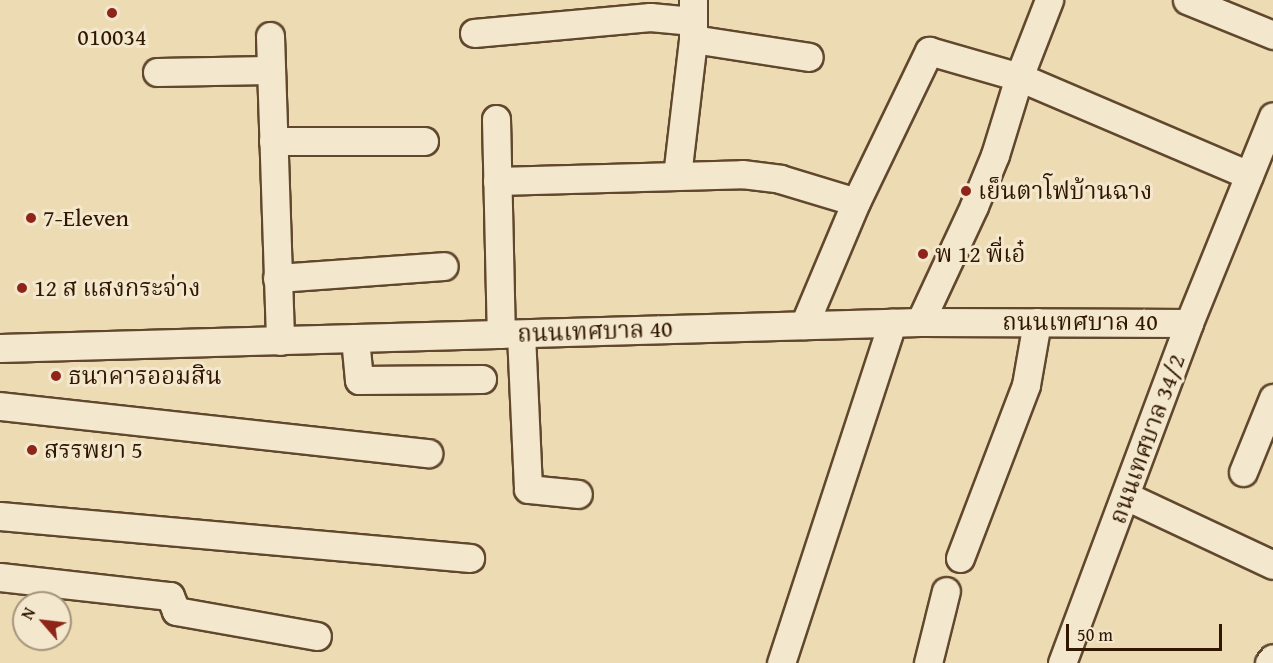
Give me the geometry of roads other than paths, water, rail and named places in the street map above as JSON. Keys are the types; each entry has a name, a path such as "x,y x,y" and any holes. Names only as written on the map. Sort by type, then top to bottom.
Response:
{"street":[{"path":"920,322 995,155 1019,77 1049,0"},
{"path":"1186,0 1222,6 1273,35"},
{"path":"474,33 650,17 693,20 808,57"},
{"path":"677,176 693,20"},
{"path":"270,36 280,341"},
{"path":"804,325 856,202 929,51 1019,77 1249,175"},
{"path":"157,72 270,70"},
{"name":"ถนนเทศบาล 34/2","path":"1062,663 1189,323 1273,116"},
{"path":"496,119 497,182 528,489 578,494"},
{"path":"273,141 424,141"},
{"path":"497,182 742,174 780,179 856,202"},
{"path":"277,278 444,266"},
{"path":"781,663 892,322"},
{"name":"ถนนเทศบาล 40","path":"0,348 892,322 1189,323"},
{"path":"960,558 1026,385 1037,322"},
{"path":"355,338 359,380 482,379"},
{"path":"1243,472 1273,398"},
{"path":"0,406 428,453"},
{"path":"1126,496 1273,565"},
{"path":"0,516 470,558"},
{"path":"0,577 170,596 176,611 317,636"},
{"path":"928,663 946,591"},
{"path":"1269,663 1273,658"}],"place":[{"name":"010034","path":"112,13"},
{"name":"เย็นตาโฟบ้านฉาง","path":"966,191"},
{"name":"7-Eleven","path":"31,218"},
{"name":"พ 12 พี่เอ๋","path":"923,254"},
{"name":"12 ส แสงกระจ่าง","path":"22,288"},
{"name":"ธนาคารออมสิน","path":"56,376"},
{"name":"สรรพยา 5","path":"32,450"}]}
